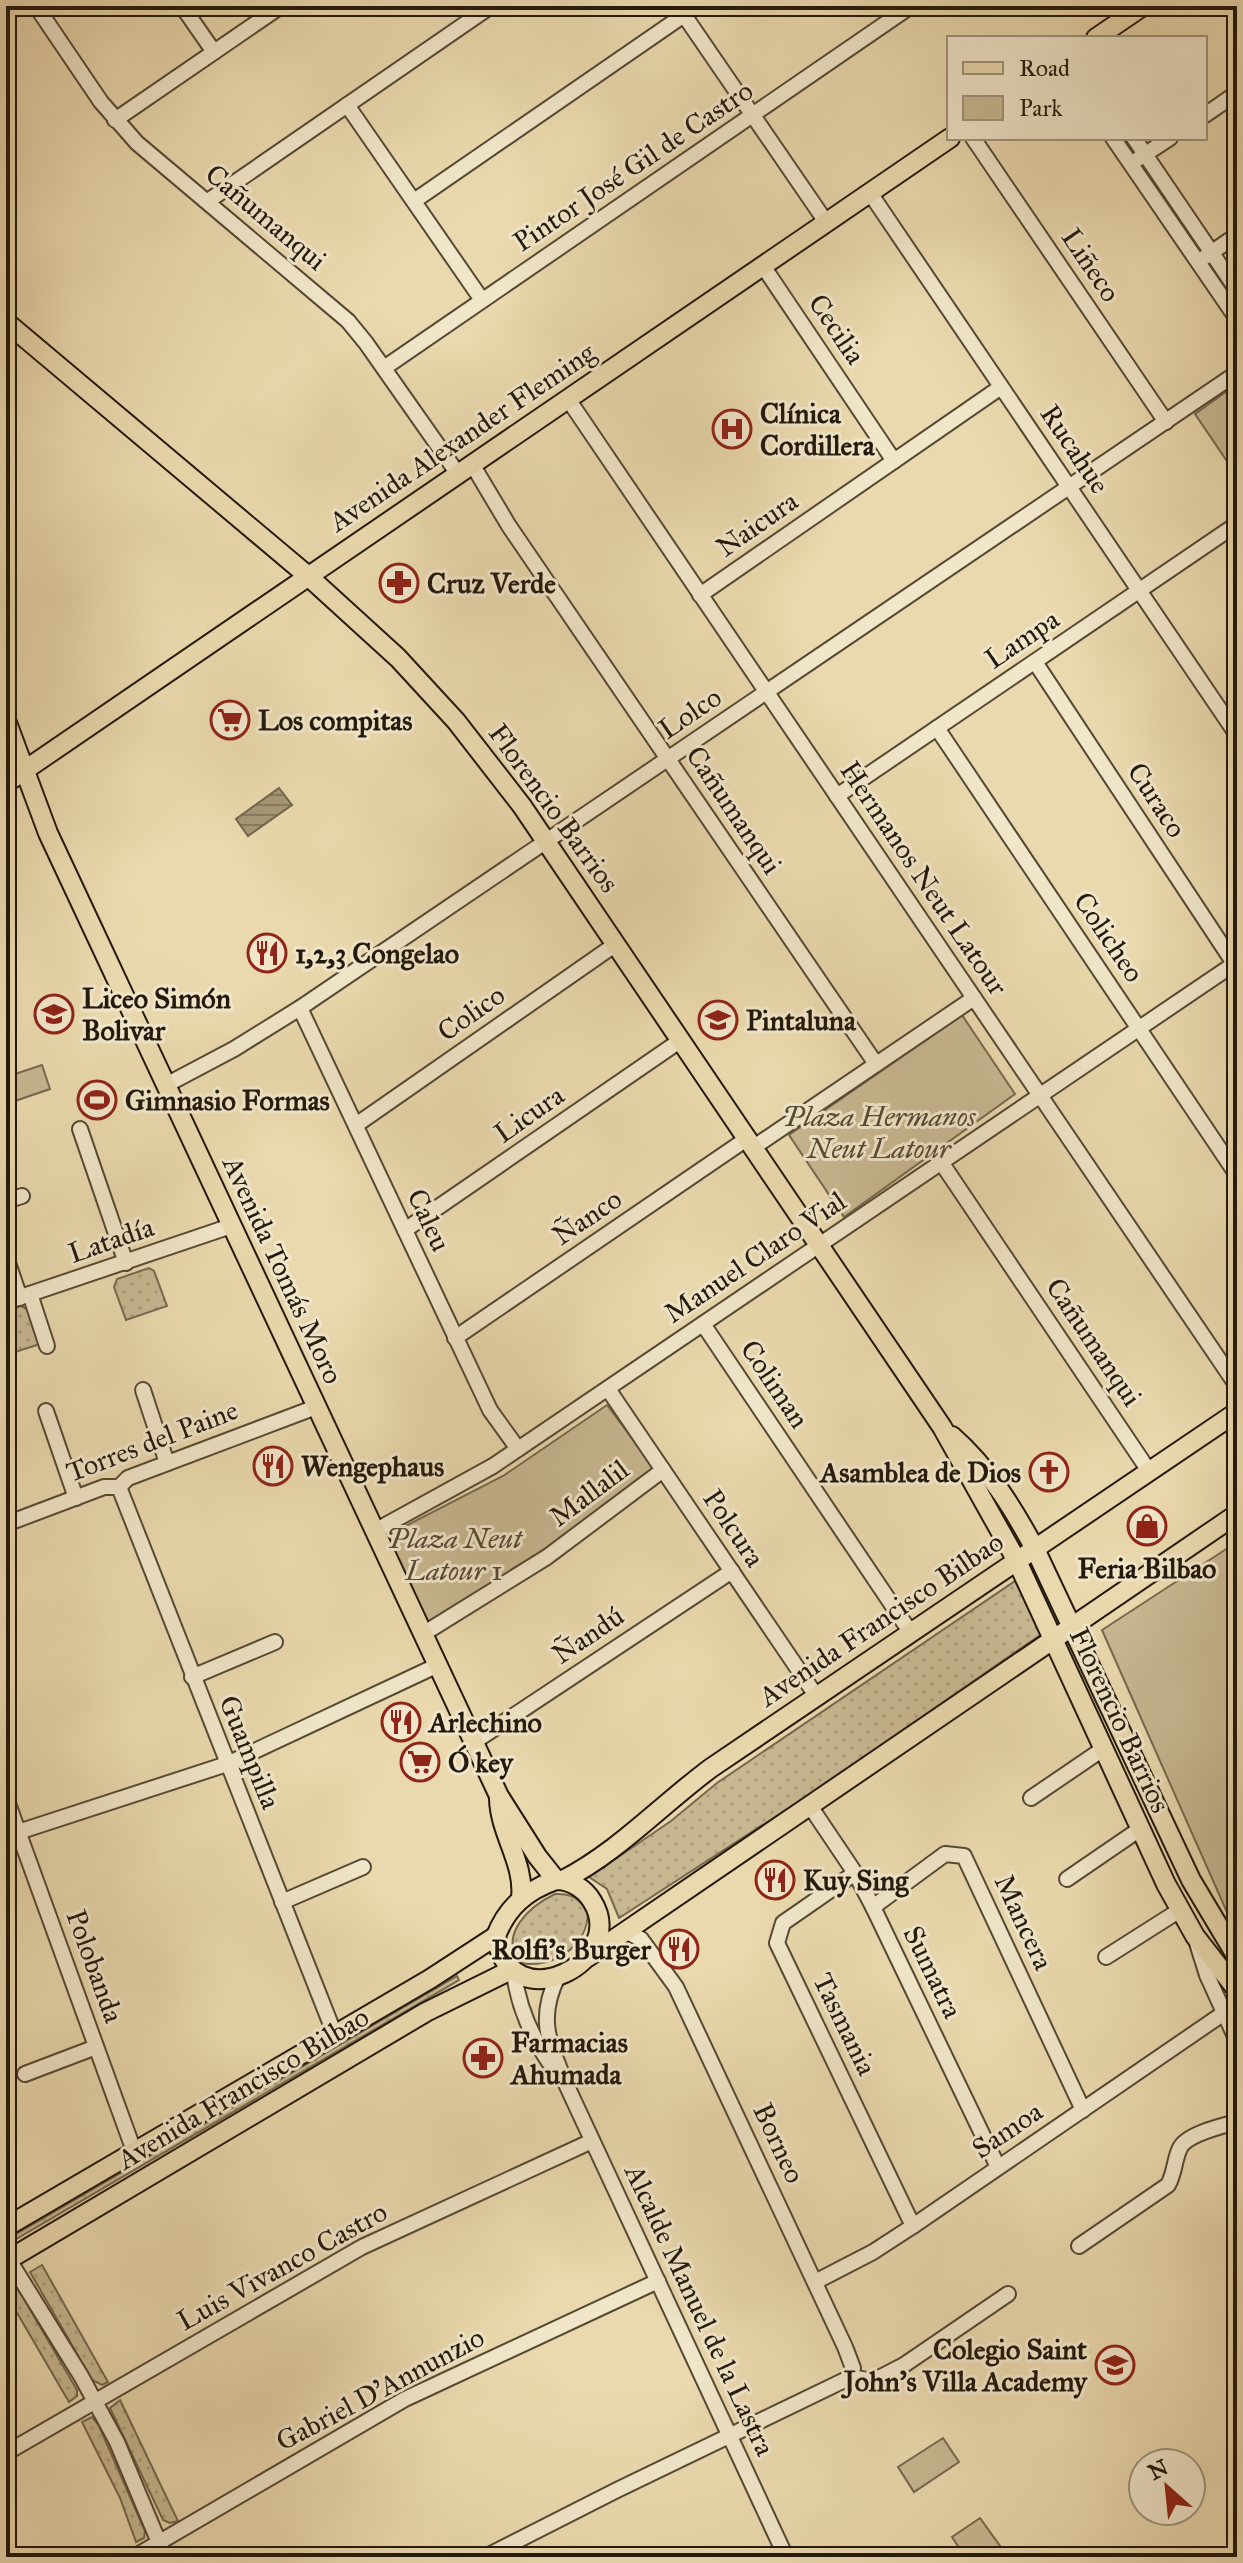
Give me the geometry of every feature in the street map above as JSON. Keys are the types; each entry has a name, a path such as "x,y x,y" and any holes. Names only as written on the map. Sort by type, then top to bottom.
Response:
{"main road":[{"path":"1099,36 1143,6"},
{"name":"Avenida Alexander Fleming","path":"6,783 947,140"},
{"name":"Florencio Barrios","path":"6,322 308,576 427,689 496,771 942,1427 1017,1561 1140,1829 1195,1936"},
{"name":"Avenida Tomás Moro","path":"6,720 48,833 499,1796 537,1856 559,1880"},
{"name":"Avenida Francisco Bilbao","path":"559,1880 580,1871 636,1830 711,1768 1237,1412"},
{"name":"Florencio Barrios","path":"942,1427 993,1480 1035,1549 1191,1880 1237,1957"},
{"path":"588,1957 599,1932 595,1905 587,1893 576,1885 559,1880 532,1890 521,1898 510,1909 496,1936 502,1956 513,1971 536,1980 558,1976 579,1965 635,1930 810,1806 1237,1514"},
{"name":"Avenida Tomás Moro","path":"499,1796 503,1828 521,1875 521,1898"},
{"name":"Avenida Francisco Bilbao","path":"6,2227 457,1963 496,1936"},
{"path":"1195,1936 1237,1990"},
{"name":"Avenida Francisco Bilbao","path":"7,2258 426,2012 513,1971"}],"street":[{"name":"Cañumanqui","path":"36,6 115,120 147,152 348,321 509,526 876,1064"},
{"path":"182,6 214,52"},
{"path":"115,120 281,6"},
{"path":"208,201 491,6"},
{"path":"414,201 697,6"},
{"name":"Pintor José Gil de Castro","path":"384,368 911,6"},
{"path":"684,15 826,222"},
{"path":"1207,114 1237,93"},
{"path":"347,105 482,300"},
{"name":"Liñeco","path":"974,140 1166,422"},
{"path":"1114,140 1237,319"},
{"path":"1135,140 1237,290"},
{"path":"1130,164 1167,140"},
{"name":"Rucahue","path":"870,193 1237,735"},
{"path":"1198,262 1237,235"},
{"name":"Cecilia","path":"763,266 894,461"},
{"name":"Lolco","path":"166,1085 234,1049 300,1008 1237,373"},
{"name":"Naicura","path":"700,595 1001,387"},
{"name":"Hermanos Neut Latour","path":"568,399 1237,1386"},
{"name":"Lampa","path":"837,796 1236,527"},
{"name":"Curaco","path":"1035,662 1236,964"},
{"name":"Colicheo","path":"937,728 1237,1175"},
{"name":"Colico","path":"356,1125 616,944"},
{"name":"Manuel Claro Vial","path":"375,1531 479,1476 1039,1094 1236,964"},
{"name":"Ñanco","path":"455,1338 974,998"},
{"name":"Caleu","path":"300,1008 495,1419 518,1449"},
{"name":"Licura","path":"405,1230 681,1040"},
{"path":"80,1129 126,1263"},
{"name":"Cañumanqui","path":"941,1162 1149,1471"},
{"path":"6,1201 22,1196"},
{"name":"Latadía","path":"19,1298 231,1226"},
{"path":"6,1257 19,1298 47,1346"},
{"name":"Coliman","path":"703,1324 911,1633"},
{"name":"Polcura","path":"608,1389 817,1697"},
{"path":"143,1390 167,1463"},
{"name":"Torres del Paine","path":"6,1524 104,1487 119,1487 128,1478 316,1407"},
{"path":"46,1411 76,1498"},
{"name":"Mallalil","path":"423,1634 547,1557 663,1470"},
{"name":"Guampilla","path":"119,1487 335,2035"},
{"name":"Ñandú","path":"474,1742 732,1571"},
{"path":"192,1677 275,1642"},
{"path":"12,1834 227,1764 438,1665"},
{"path":"1031,1798 1103,1749"},
{"name":"Polobanda","path":"6,1798 12,1834 134,2151"},
{"name":"Sumatra","path":"810,1806 855,1873 873,1907 998,2167"},
{"path":"1067,1879 1140,1829"},
{"name":"Mancera","path":"873,1907 945,1854 964,1856 1083,2110"},
{"path":"282,1902 363,1867"},
{"name":"Tasmania","path":"855,1873 783,1923 777,1943 913,2226"},
{"path":"1106,1957 1180,1910"},
{"name":"Borneo","path":"635,1930 676,1987 815,2282 853,2368 851,2377"},
{"name":"Florencio Barrios","path":"1195,1936 1207,1975 1237,2041"},
{"name":"Alcalde Manuel de la Lastra","path":"513,1971 526,2019 548,2060 566,2084"},
{"name":"Alcalde Manuel de la Lastra","path":"558,1976 546,2007 546,2027 566,2084 786,2557"},
{"name":"Samoa","path":"815,2282 873,2252 913,2226 1224,2013"},
{"path":"25,2074 96,2047"},
{"path":"1079,2246 1168,2185 1179,2149 1186,2141 1214,2128 1237,2122"},
{"name":"Luis Vivanco Castro","path":"6,2453 362,2247 592,2141"},
{"path":"7,2258 117,2442 165,2557"},
{"name":"Gabriel D'Annunzio","path":"134,2557 405,2399 658,2281"},
{"path":"485,2557 851,2377 873,2381 904,2365 1008,2294"}],"green space":[{"path":"1237,384 1237,476 1195,414"},
{"name":"Plaza Hermanos Neut Latour","path":"962,1015 1015,1094 844,1217 789,1135"},
{"path":"42,1065 50,1089 6,1104 6,1077"},
{"path":"149,1268 154,1271 167,1306 126,1320 114,1287 117,1279"},
{"path":"21,1306 27,1309 40,1344 6,1355 6,1311"},
{"name":"Plaza Neut Latour 1","path":"607,1405 655,1469 544,1555 429,1626 386,1536 503,1476"},
{"path":"1237,1542 1237,1928 1230,1919 1102,1630"},
{"path":"1018,1579 1043,1633 815,1791 619,1918 607,1889 589,1877 671,1821 717,1783"},
{"path":"555,1894 574,1898 588,1912 582,1936 556,1959 520,1963 513,1942 520,1922 527,1913"},
{"path":"457,1976 459,1980 6,2245 6,2240"},
{"path":"42,2265 108,2382 102,2385 92,2380 30,2272"},
{"path":"14,2282 77,2390 77,2396 69,2402 6,2294 6,2286"},
{"path":"120,2400 178,2521 170,2523 163,2520 110,2408"},
{"path":"92,2417 99,2426 145,2531 144,2538 136,2542 120,2498 82,2422"},
{"path":"943,2438 959,2462 914,2492 898,2467"},
{"path":"980,2518 1008,2557 965,2557 952,2537"}],"shaded area":[{"path":"279,788 292,805 248,836 236,819"}],"place":[{"name":"Clínica Cordillera","path":"732,429"},
{"name":"Cruz Verde","path":"399,583"},
{"name":"Los compitas","path":"230,720"},
{"name":"1,2,3 Congelao","path":"267,953"},
{"name":"Liceo Simón Bolivar","path":"54,1014"},
{"name":"Pintaluna","path":"718,1020"},
{"name":"Gimnasio Formas","path":"97,1100"},
{"name":"Wengephaus","path":"273,1466"},
{"name":"Asamblea de Dios","path":"1049,1472"},
{"name":"Feria Bilbao","path":"1147,1526"},
{"name":"Arlechino","path":"401,1722"},
{"name":"Ó key","path":"420,1762"},
{"name":"Kuy Sing","path":"775,1880"},
{"name":"Rolfi's Burger","path":"679,1949"},
{"name":"Farmacias Ahumada","path":"483,2058"},
{"name":"Colegio Saint John's Villa Academy","path":"1115,2365"}]}
